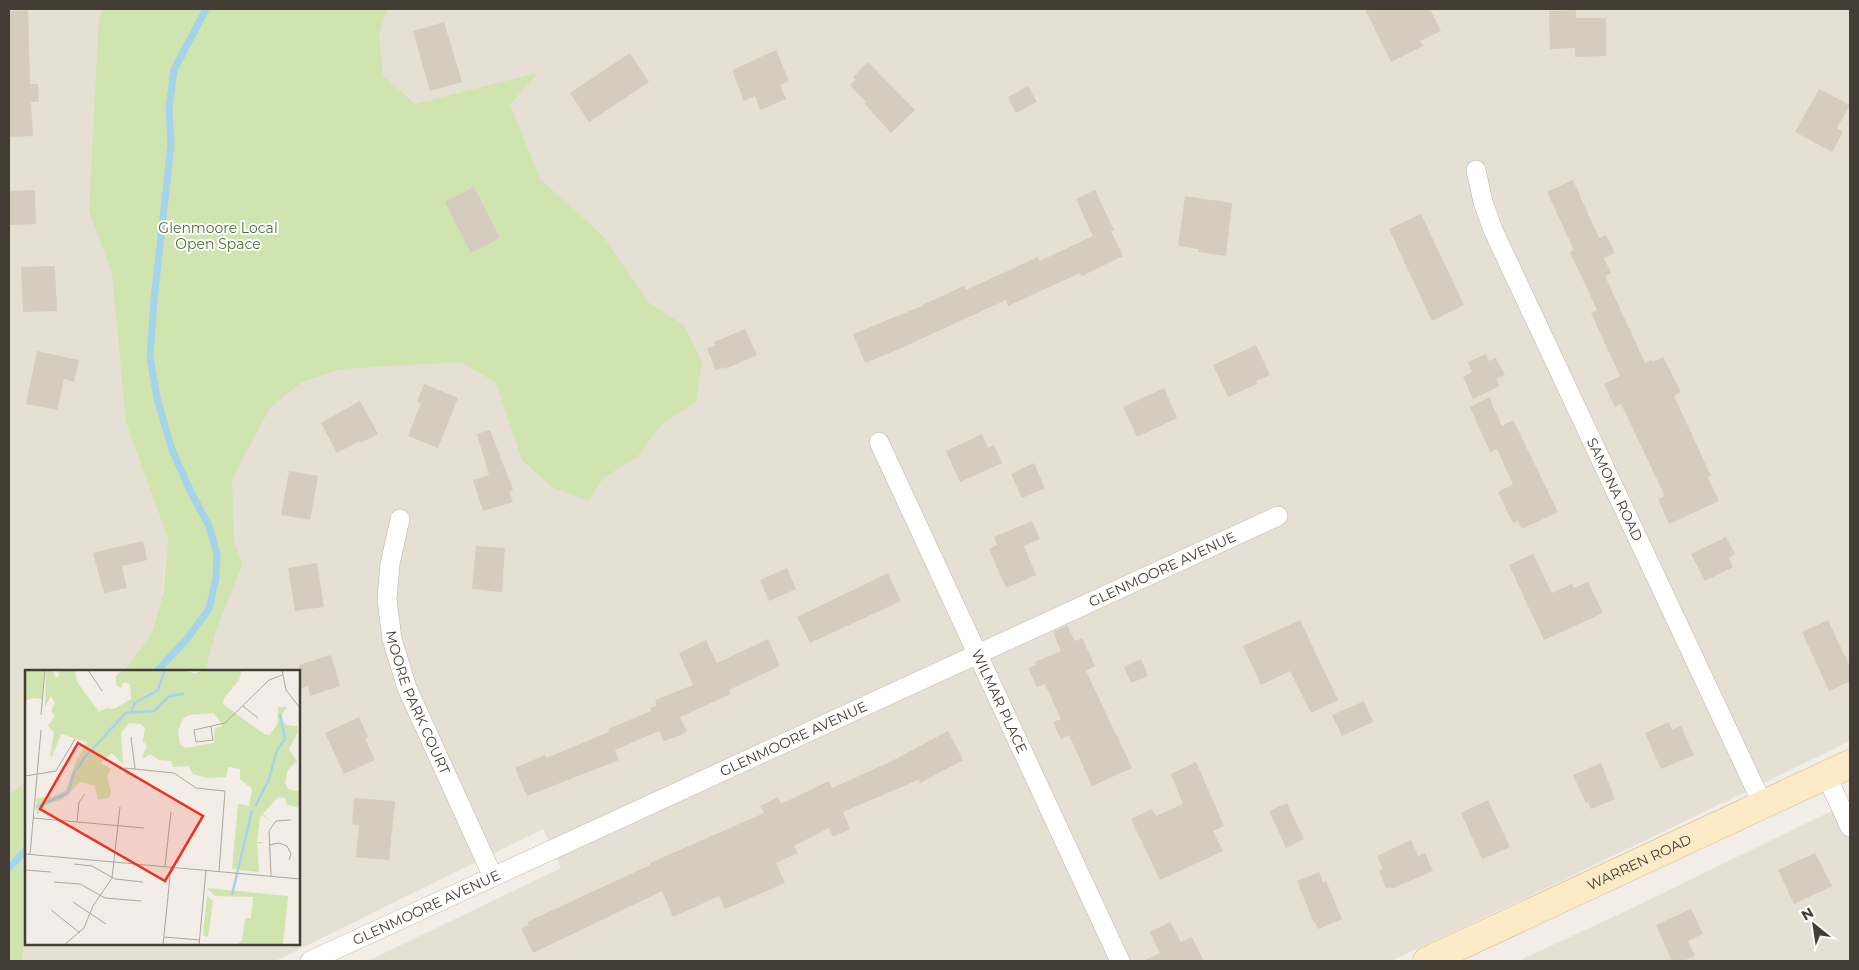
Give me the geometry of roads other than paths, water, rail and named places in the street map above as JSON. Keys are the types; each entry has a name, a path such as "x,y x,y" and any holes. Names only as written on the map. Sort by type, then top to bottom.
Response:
{"street":[{"name":"SAMONA ROAD","path":"1476,170 1482,202 1493,230 1763,805"},
{"name":"WILMAR PLACE","path":"879,442 1120,961"},
{"name":"GLENMOORE AVENUE","path":"310,961 1278,516"},
{"name":"MOORE PARK COURT","path":"400,519 390,564 387,599 392,639 408,688 493,877"},
{"name":"WARREN ROAD","path":"1427,961 1850,764"},
{"path":"1826,775 1850,827"}],"waterway":[{"path":"158,670 186,640 209,609 216,578 217,554 209,526 172,450 157,398 150,357 154,300 171,145 169,108 174,70 206,9"},
{"path":"9,868 25,851"}],"park label":[{"name":"Glenmoore Local Open Space","path":"218,236"}]}
